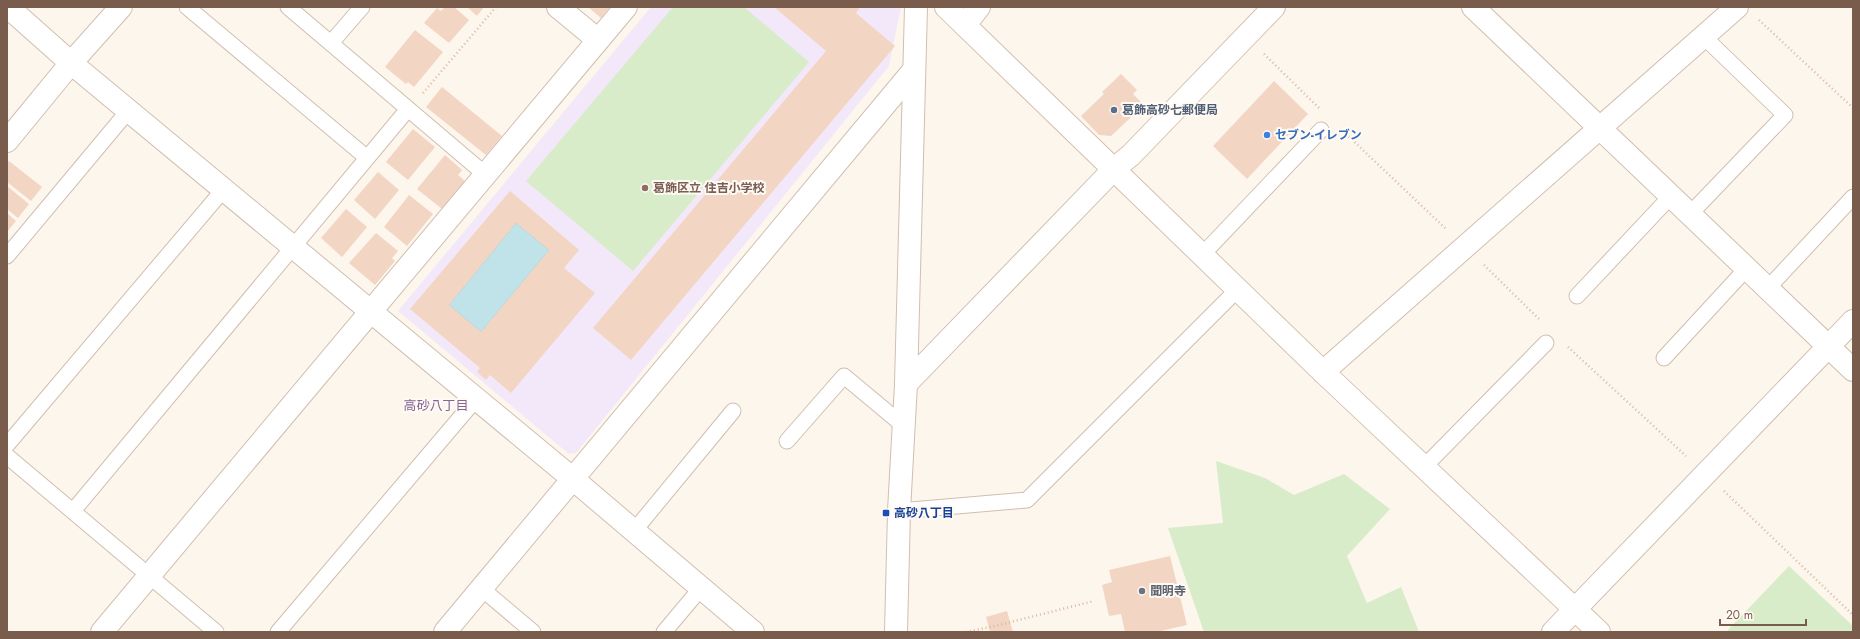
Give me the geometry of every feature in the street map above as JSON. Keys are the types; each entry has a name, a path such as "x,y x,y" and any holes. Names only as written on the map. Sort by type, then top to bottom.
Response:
{"street":[{"path":"8,7 71,62 476,400 573,479 753,632"},
{"path":"7,141 71,62 121,7"},
{"path":"558,7 598,40"},
{"path":"102,632 626,7"},
{"path":"896,632 899,510 906,384 913,71 916,7"},
{"path":"946,7 1423,468 1600,632"},
{"path":"964,25 979,7"},
{"path":"906,384 1114,169 1131,154 1274,7"},
{"path":"1473,7 1853,370"},
{"path":"1323,372 1736,7"},
{"path":"445,632 913,71"},
{"path":"1552,632 1853,321"}],"lane":[{"path":"187,7 366,157"},
{"path":"288,7 486,175"},
{"path":"331,43 362,7"},
{"path":"1690,214 1785,115 1703,36"},
{"path":"73,511 366,157 408,109"},
{"path":"7,256 129,110"},
{"path":"1202,255 1321,130"},
{"path":"7,445 224,189"},
{"path":"1576,296 1671,196"},
{"path":"1768,288 1853,197"},
{"path":"1664,358 1747,268"},
{"path":"899,510 1027,500 1238,290"},
{"path":"1423,468 1546,343"},
{"path":"787,441 844,376 904,426"},
{"path":"278,632 476,400"},
{"path":"634,531 733,411"},
{"path":"7,456 216,632"},
{"path":"481,588 533,632"},
{"path":"664,632 701,588"}],"path":[{"path":"408,109 421,96 496,7"},
{"path":"1756,17 1853,108"},
{"path":"966,632 1094,601"}],"shaded area":[{"name":"葛飾区立 住吉小学校","path":"651,7 901,7 889,66 576,453 569,454 398,311"}],"green space":[{"path":"673,7 744,7 809,62 633,271 526,181"},
{"path":"1216,461 1265,478 1294,495 1344,474 1390,509 1347,556 1367,603 1401,587 1419,632 1204,632 1168,528 1223,523"},
{"path":"1789,566 1853,626 1853,632 1726,632"}],"water":[{"path":"516,223 549,250 481,332 449,305"}],"building":[{"path":"445,7 454,7 469,20 449,43 424,23 437,8 441,11"},
{"path":"467,7 484,7 477,16"},
{"path":"588,7 610,7 601,18"},
{"path":"774,7 860,7 856,13 895,46 631,360 593,328 826,51"},
{"path":"415,30 443,52 414,87 408,82 406,84 385,67"},
{"path":"1121,74 1137,90 1133,94 1144,105 1111,136 1099,135 1081,116 1104,94 1102,92"},
{"path":"1274,81 1308,114 1247,179 1213,146"},
{"path":"442,87 502,136 486,155 426,107"},
{"path":"413,129 435,147 408,180 386,162"},
{"path":"445,155 462,170 458,175 465,181 442,209 417,189"},
{"path":"9,161 42,187 31,201 7,182 7,163"},
{"path":"378,172 399,190 375,219 354,200"},
{"path":"7,186 29,204 18,218 7,209"},
{"path":"510,191 579,250 564,268 595,293 511,393 490,375 486,380 477,372 480,368 410,309","holes":["516,223 549,250 481,332 449,305"]},
{"path":"409,195 433,214 407,246 384,227"},
{"path":"346,209 367,227 342,257 321,238"},
{"path":"7,213 16,221 7,232"},
{"path":"376,233 398,251 392,258 395,261 375,285 349,263"},
{"path":"1170,556 1187,625 1156,632 1125,632 1121,614 1109,616 1102,585 1112,582 1109,570"},
{"path":"1007,611 1013,632 990,632 986,617"}],"place":[{"name":"葛飾高砂七郵便局","path":"1114,110"},
{"name":"セブン-イレブン","path":"1267,135"},
{"name":"葛飾区立 住吉小学校","path":"645,188"},
{"name":"高砂八丁目","path":"886,513"},
{"name":"聞明寺","path":"1142,591"}],"district":[{"name":"高砂八丁目","path":"436,405"}]}
